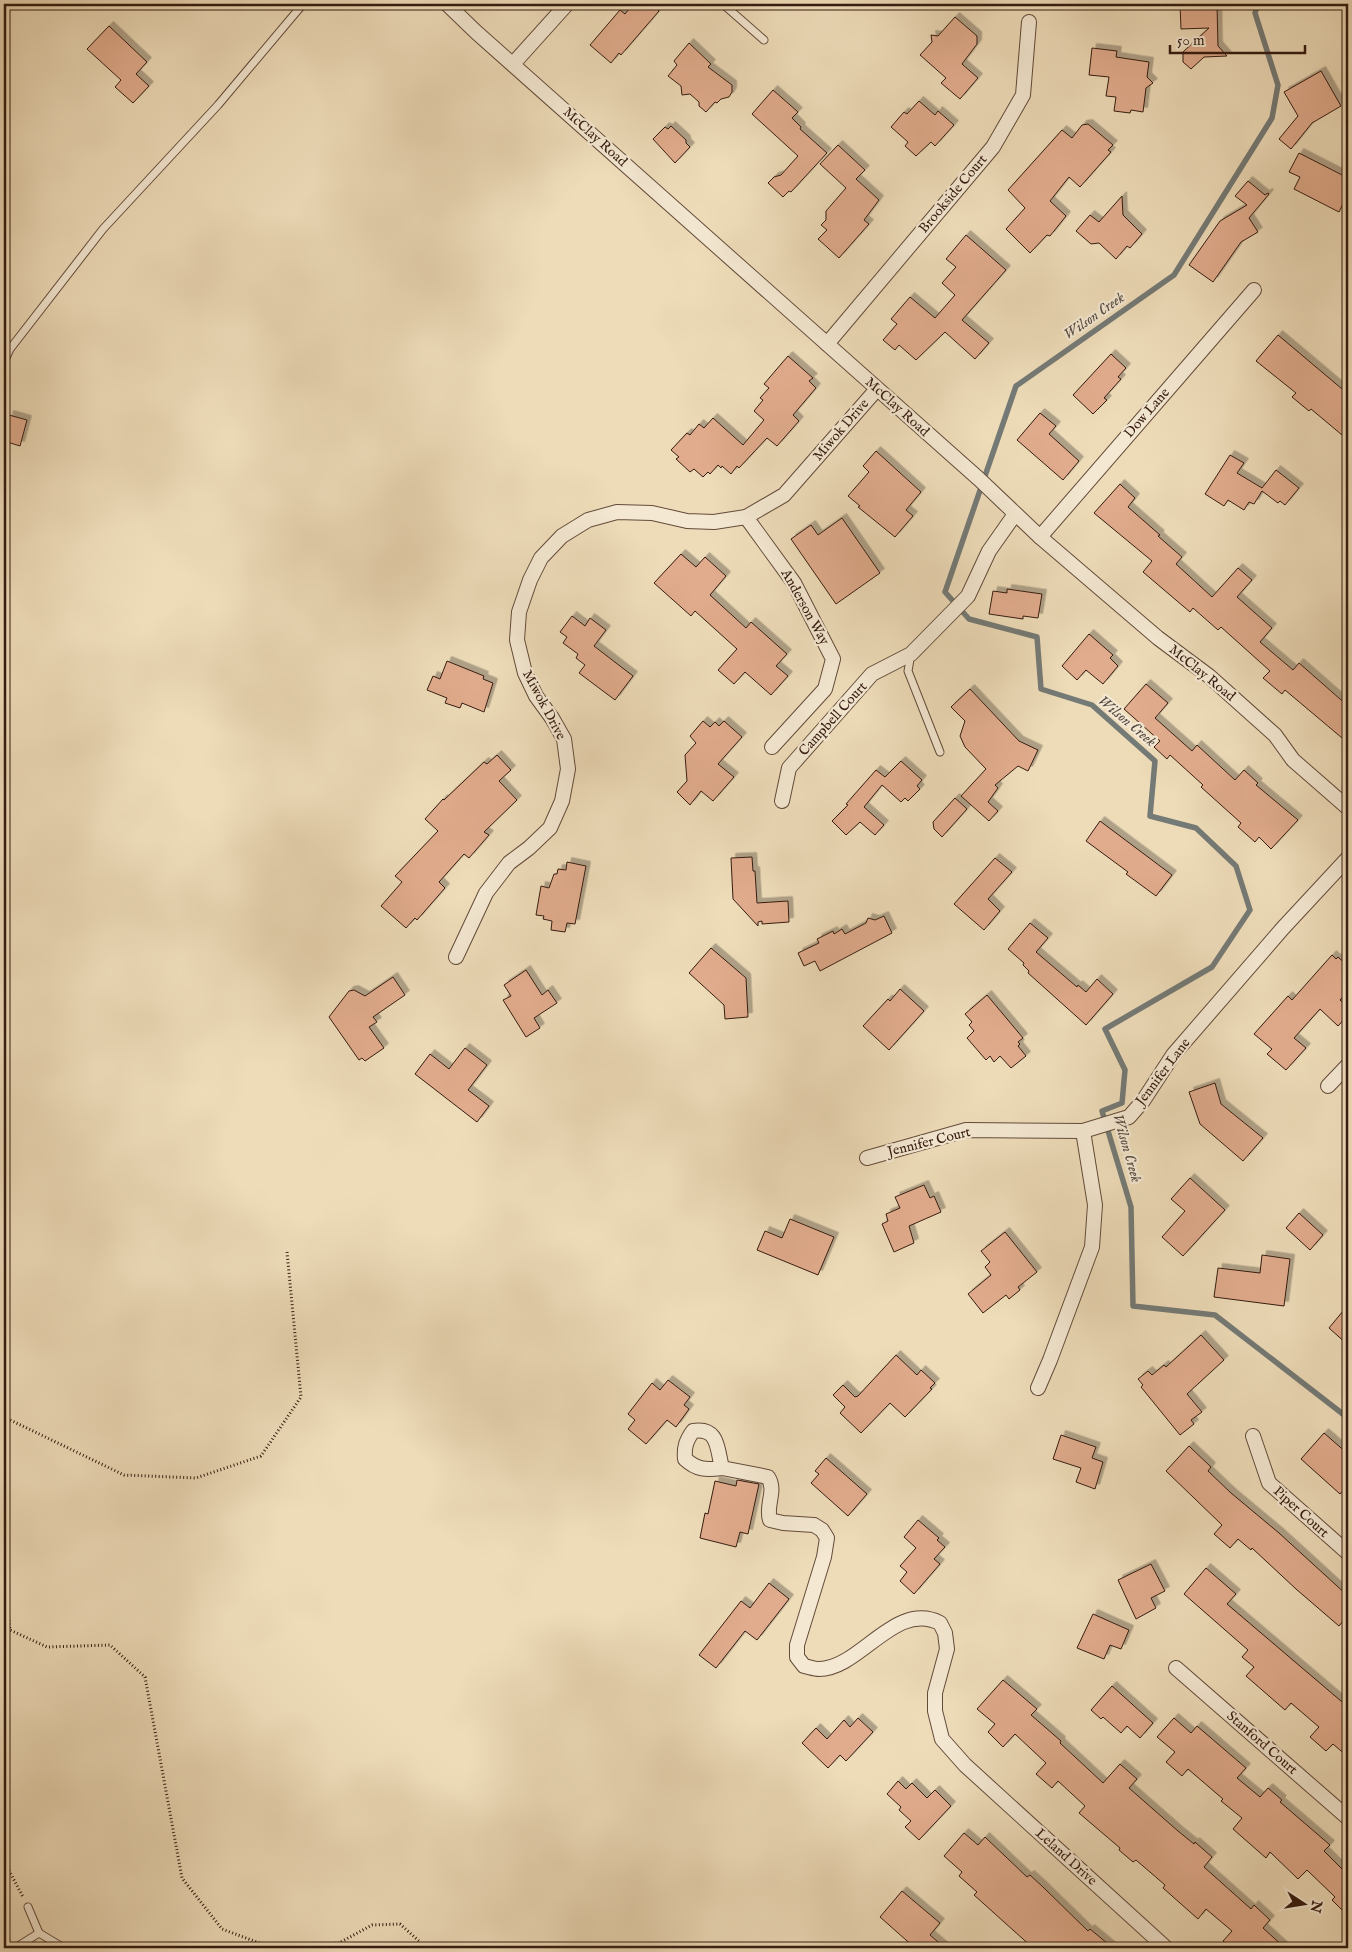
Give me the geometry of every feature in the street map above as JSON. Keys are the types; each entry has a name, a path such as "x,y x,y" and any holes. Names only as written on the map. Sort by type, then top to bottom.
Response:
{"street":[{"name":"McClay Road","path":"447,4 979,479 1040,537 1158,638 1209,676 1275,735 1294,760 1348,808"},
{"path":"513,64 566,4"},
{"name":"Brookside Court","path":"827,344 993,148 1023,95 1029,22"},
{"name":"Dow Lane","path":"1040,537 1254,290"},
{"name":"Miwok Drive","path":"456,957 486,893 509,862 529,848 550,828 562,801 568,769 564,739 536,696 525,673 517,640 519,612 530,580 541,558 562,536 588,520 617,512 652,513 687,520 714,522 746,517 784,495 877,389"},
{"name":"Campbell Court","path":"782,801 789,768 872,674 911,654 968,596 989,552 1016,514"},
{"name":"Anderson Way","path":"746,517 794,583 833,659 825,689 772,747"},
{"name":"Jennifer Lane","path":"1088,1129 1128,1117 1143,1101 1173,1055 1283,928 1348,858"},
{"path":"1328,1086 1348,1065"},
{"path":"1038,1388 1061,1333 1092,1247 1095,1205 1088,1129"},
{"name":"Jennifer Court","path":"867,1158 966,1130 1088,1129"},
{"name":"Piper Court","path":"1253,1436 1269,1483 1348,1553"},
{"name":"Leland Drive","path":"722,1468 768,1477 772,1488 768,1512 770,1520 783,1523 814,1525 822,1530 827,1538 824,1557 797,1644 798,1656 804,1666 819,1670 844,1662 897,1624 911,1620 931,1620 940,1623 945,1633 947,1649 935,1693 935,1711 942,1739 965,1765 1166,1948"},
{"name":"Stanford Court","path":"1176,1668 1348,1818"}],"lane":[{"path":"4,362 10,349 102,229 218,105 303,4"},
{"path":"723,4 764,40"},
{"path":"911,654 908,671 940,752"},
{"path":"28,1907 39,1933 64,1948"},
{"path":"15,1948 39,1933"}],"path":[{"path":"4,1417 124,1475 196,1478 262,1456 301,1397 286,1252"},
{"path":"4,1575 10,1630 47,1647 110,1645 145,1677 182,1878 222,1929 270,1947 339,1943 372,1926 400,1924 420,1942 418,1948"},
{"path":"4,1861 28,1907"}],"building":[{"path":"633,4 651,4 659,11 621,55 619,53 611,63 590,45 620,10 625,14"},
{"path":"1180,4 1217,5 1218,46 1227,56 1204,57 1191,69 1183,62 1183,52 1209,28 1181,29"},
{"path":"955,17 977,36 977,44 962,64 978,78 960,99 941,83 946,78 920,55 932,42 931,35 938,36"},
{"path":"109,26 147,62 136,74 149,86 133,103 115,87 121,80 87,49"},
{"path":"689,43 711,64 708,67 732,85 732,92 729,97 721,99 717,103 715,102 706,112 690,94 682,95 681,86 668,76 677,65 674,61"},
{"path":"1092,48 1117,51 1116,57 1149,62 1147,77 1153,83 1146,88 1143,112 1131,110 1130,113 1114,111 1116,97 1106,96 1109,77 1089,75"},
{"path":"1321,71 1341,106 1312,123 1291,149 1279,139 1298,116 1284,92"},
{"path":"773,90 798,112 792,118 801,127 800,129 827,153 791,192 789,191 783,197 768,183 774,177 781,175 798,156 752,114"},
{"path":"919,101 935,115 938,111 954,125 935,146 931,142 916,156 905,146 908,142 891,127 904,112 907,114"},
{"path":"1088,124 1113,145 1108,150 1111,152 1080,187 1069,177 1050,201 1066,216 1050,236 1047,235 1030,253 1006,229 1025,208 1008,190 1062,130 1072,138 1082,125"},
{"path":"671,126 686,140 690,147 675,163 653,139 665,127 668,129"},
{"path":"838,145 865,170 856,179 879,200 864,220 869,224 839,258 818,239 827,230 821,225 826,220 826,211 846,188 820,164"},
{"path":"1299,153 1348,178 1348,193 1339,212 1294,189 1300,177 1289,172"},
{"path":"1248,181 1265,195 1269,194 1249,218 1258,232 1241,242 1213,282 1189,265 1220,221 1247,205 1235,196"},
{"path":"1122,196 1123,215 1142,234 1130,248 1127,246 1116,259 1099,243 1091,244 1076,231 1090,215 1099,222"},
{"path":"966,235 1006,270 962,320 989,343 975,359 945,332 916,360 899,345 895,350 883,340 897,324 891,319 910,297 935,318 955,295 942,283 956,267 946,259"},
{"path":"1278,335 1348,394 1348,440 1311,409 1309,411 1292,397 1296,393 1256,361"},
{"path":"1111,354 1126,368 1118,377 1121,379 1104,398 1107,400 1093,414 1073,395"},
{"path":"788,356 813,378 809,381 816,388 793,415 799,421 777,446 767,438 731,474 718,465 710,474 708,472 703,477 694,469 690,472 676,459 679,457 671,450 687,433 690,435 699,424 704,428 713,418 743,445 764,420 754,411 763,400 760,398 769,388 764,384"},
{"path":"1040,413 1056,426 1049,434 1079,461 1063,480 1017,440"},
{"path":"9,415 27,420 20,446 4,441"},
{"path":"876,451 921,492 906,510 913,516 895,537 858,507 860,506 848,496 869,472 863,466"},
{"path":"1230,455 1244,463 1237,473 1262,488 1276,470 1299,488 1285,505 1280,501 1278,503 1262,491 1254,504 1249,502 1244,510 1228,500 1224,506 1205,494"},
{"path":"1120,484 1135,498 1128,507 1182,557 1176,564 1212,597 1238,568 1252,580 1237,597 1272,628 1260,642 1293,670 1299,663 1348,706 1348,743 1285,690 1282,694 1263,678 1270,671 1221,627 1218,630 1193,608 1190,612 1143,572 1152,561 1094,513"},
{"path":"842,518 880,573 836,604 791,539 811,525 818,535"},
{"path":"681,554 696,567 705,557 726,576 710,595 746,628 751,622 787,654 776,666 788,676 771,695 745,672 734,684 718,670 737,649 695,611 691,616 654,583"},
{"path":"1007,589 1042,594 1038,618 1023,616 1023,619 989,614 993,591 1007,593"},
{"path":"572,616 585,626 590,618 606,630 594,646 633,676 615,700 579,673 585,665 576,658 578,654 563,643 567,637 560,632"},
{"path":"1089,634 1113,655 1110,658 1118,666 1103,684 1086,670 1077,680 1062,666"},
{"path":"447,661 484,676 483,679 493,683 484,712 462,703 460,708 445,703 447,698 427,690 433,676 440,679"},
{"path":"1146,684 1168,703 1155,718 1192,751 1197,745 1235,780 1244,770 1258,783 1256,785 1298,820 1271,849 1259,837 1255,842 1238,827 1241,823 1201,787 1203,785 1170,755 1167,759 1154,747 1160,741 1124,709"},
{"path":"970,689 1019,741 1038,750 1028,771 1018,766 995,785 998,788 988,802 998,811 989,821 961,796 986,769 965,747 960,736 965,721 951,707"},
{"path":"703,721 710,727 715,722 719,726 724,721 742,737 718,764 734,777 713,801 701,791 690,805 677,792 687,781 685,755 696,743 690,736"},
{"path":"497,755 511,770 499,781 517,800 484,832 489,835 469,858 464,854 439,882 445,888 417,920 415,918 406,928 381,906 402,882 395,876 438,831 425,819 443,799 484,762 487,764"},
{"path":"901,761 922,780 917,786 920,789 908,801 905,798 901,802 882,785 864,807 884,825 875,835 860,822 846,835 832,821 848,805 846,804 876,770 885,777"},
{"path":"955,798 967,809 942,837 934,829 933,822"},
{"path":"1100,821 1172,875 1156,896 1126,874 1128,872 1086,841"},
{"path":"752,857 757,903 788,901 789,922 762,924 762,921 758,922 758,926 733,899 731,858"},
{"path":"995,858 1012,872 988,899 1000,911 984,930 954,904"},
{"path":"567,862 586,866 575,924 567,923 565,932 551,930 552,921 543,919 544,916 536,915 541,886 549,888 554,874 557,874 558,869 566,870"},
{"path":"884,916 892,933 820,971 815,961 804,966 798,953 819,943 817,939 833,931 834,934 842,929 845,934 866,923 868,918 875,920"},
{"path":"1030,923 1048,938 1036,952 1077,987 1078,985 1086,992 1097,979 1113,994 1086,1025 1028,973 1029,971 1023,965 1024,963 1008,949"},
{"path":"711,948 746,978 748,1017 725,1019 724,1005 689,973"},
{"path":"1332,955 1336,959 1338,957 1348,966 1348,991 1340,1000 1348,1007 1348,1015 1338,1026 1320,1009 1294,1038 1306,1048 1286,1070 1267,1054 1272,1049 1254,1034 1288,996 1292,1000"},
{"path":"526,970 542,995 548,990 557,1003 534,1018 540,1028 526,1037 503,1000 511,996 504,985"},
{"path":"393,977 405,995 373,1017 377,1022 369,1027 384,1048 365,1061 362,1058 359,1060 329,1017 349,991 354,990 365,996"},
{"path":"900,989 924,1011 889,1050 863,1026"},
{"path":"987,995 1023,1038 1018,1042 1020,1044 1018,1046 1026,1056 1011,1068 1000,1056 994,1062 990,1056 986,1060 967,1038 974,1031 969,1025 972,1022 965,1014"},
{"path":"465,1048 487,1065 468,1090 489,1106 477,1122 415,1074 430,1054 449,1069"},
{"path":"1215,1083 1221,1104 1263,1138 1243,1161 1200,1124 1189,1092"},
{"path":"1190,1178 1225,1210 1183,1256 1162,1237 1185,1211 1171,1199"},
{"path":"924,1185 930,1198 934,1196 941,1212 909,1226 914,1243 894,1252 882,1224 888,1221 886,1214 900,1208 895,1197"},
{"path":"1299,1213 1323,1235 1310,1250 1286,1228"},
{"path":"790,1219 834,1237 818,1275 757,1250 765,1231 782,1238"},
{"path":"1005,1232 1037,1272 1018,1287 1020,1290 1009,1299 1006,1295 983,1313 968,1294 991,1275 985,1267 990,1262 981,1251"},
{"path":"1262,1255 1290,1259 1284,1306 1214,1297 1218,1268 1260,1273"},
{"path":"1348,1305 1348,1345 1329,1328"},
{"path":"1201,1335 1224,1360 1187,1394 1202,1412 1191,1420 1194,1424 1180,1435 1141,1387 1143,1385 1138,1379 1148,1371 1152,1375 1164,1365 1166,1367"},
{"path":"896,1355 917,1375 921,1370 935,1383 930,1388 932,1389 905,1417 890,1403 861,1433 840,1413 845,1407 833,1395 843,1385 855,1397 858,1396"},
{"path":"668,1380 690,1397 684,1405 689,1409 676,1427 667,1420 646,1444 628,1429 635,1420 628,1414 652,1383 660,1390"},
{"path":"1324,1433 1348,1454 1348,1485 1340,1494 1301,1459"},
{"path":"1061,1435 1096,1447 1092,1458 1103,1462 1095,1489 1076,1482 1081,1468 1053,1459"},
{"path":"1189,1446 1211,1467 1208,1471 1231,1493 1279,1533 1348,1596 1348,1615 1339,1626 1252,1548 1251,1550 1238,1539 1230,1548 1214,1534 1222,1525 1166,1471"},
{"path":"826,1458 867,1494 848,1516 811,1483 819,1474 815,1471"},
{"path":"737,1480 759,1484 748,1534 740,1532 736,1547 700,1538 705,1513 708,1514 715,1481 736,1486"},
{"path":"918,1520 939,1538 937,1540 945,1547 934,1559 940,1564 914,1594 900,1581 907,1572 900,1566 916,1548 904,1537"},
{"path":"1151,1564 1165,1591 1151,1598 1156,1608 1136,1619 1118,1580"},
{"path":"1206,1568 1236,1594 1227,1604 1348,1707 1348,1757 1333,1744 1326,1751 1310,1737 1319,1727 1291,1703 1285,1710 1246,1676 1254,1667 1242,1657 1248,1650 1184,1594"},
{"path":"769,1583 789,1599 757,1640 745,1631 716,1668 699,1655 741,1601 750,1608"},
{"path":"1093,1614 1129,1630 1121,1649 1110,1645 1104,1659 1077,1648"},
{"path":"1003,1680 1037,1709 1031,1715 1061,1741 1060,1743 1103,1783 1120,1764 1137,1779 1129,1788 1178,1831 1194,1844 1195,1842 1212,1857 1204,1867 1251,1909 1254,1905 1270,1920 1263,1928 1285,1948 1232,1948 1223,1941 1232,1931 1206,1909 1198,1919 1163,1888 1165,1885 1136,1860 1133,1862 1119,1850 1120,1848 1079,1813 1085,1806 1058,1781 1052,1788 1036,1774 1046,1763 1015,1734 1003,1747 988,1732 995,1724 977,1709"},
{"path":"1112,1686 1153,1723 1140,1738 1127,1726 1121,1733 1103,1717 1101,1719 1091,1710"},
{"path":"858,1718 873,1732 846,1761 840,1755 828,1768 802,1743 816,1728 827,1739 844,1720 850,1727"},
{"path":"1174,1718 1191,1733 1197,1726 1246,1768 1237,1778 1260,1797 1268,1788 1282,1800 1280,1802 1330,1845 1324,1851 1348,1875 1348,1916 1332,1900 1335,1897 1307,1870 1298,1879 1270,1852 1266,1858 1233,1829 1242,1818 1221,1801 1223,1799 1188,1769 1182,1776 1166,1762 1175,1752 1157,1737"},
{"path":"898,1781 906,1789 912,1783 927,1798 935,1790 951,1806 919,1840 905,1827 911,1821 899,1810 901,1807 887,1794"},
{"path":"964,1833 978,1845 985,1837 1027,1877 1030,1875 1088,1931 1090,1929 1113,1948 1033,1948 974,1895 977,1892 959,1876 962,1872 944,1856"},
{"path":"902,1891 940,1923 930,1935 945,1948 915,1948 880,1917"}],"waterway":[{"name":"Wilson Creek","path":"1258,4 1255,13 1278,85 1272,118 1174,275 1016,386 945,592 969,619 1037,637 1041,689 1092,705 1155,761 1150,816 1196,828 1236,866 1250,910 1212,967 1105,1029 1125,1070 1122,1103 1102,1111 1131,1207 1133,1306 1215,1315 1348,1418"}]}
